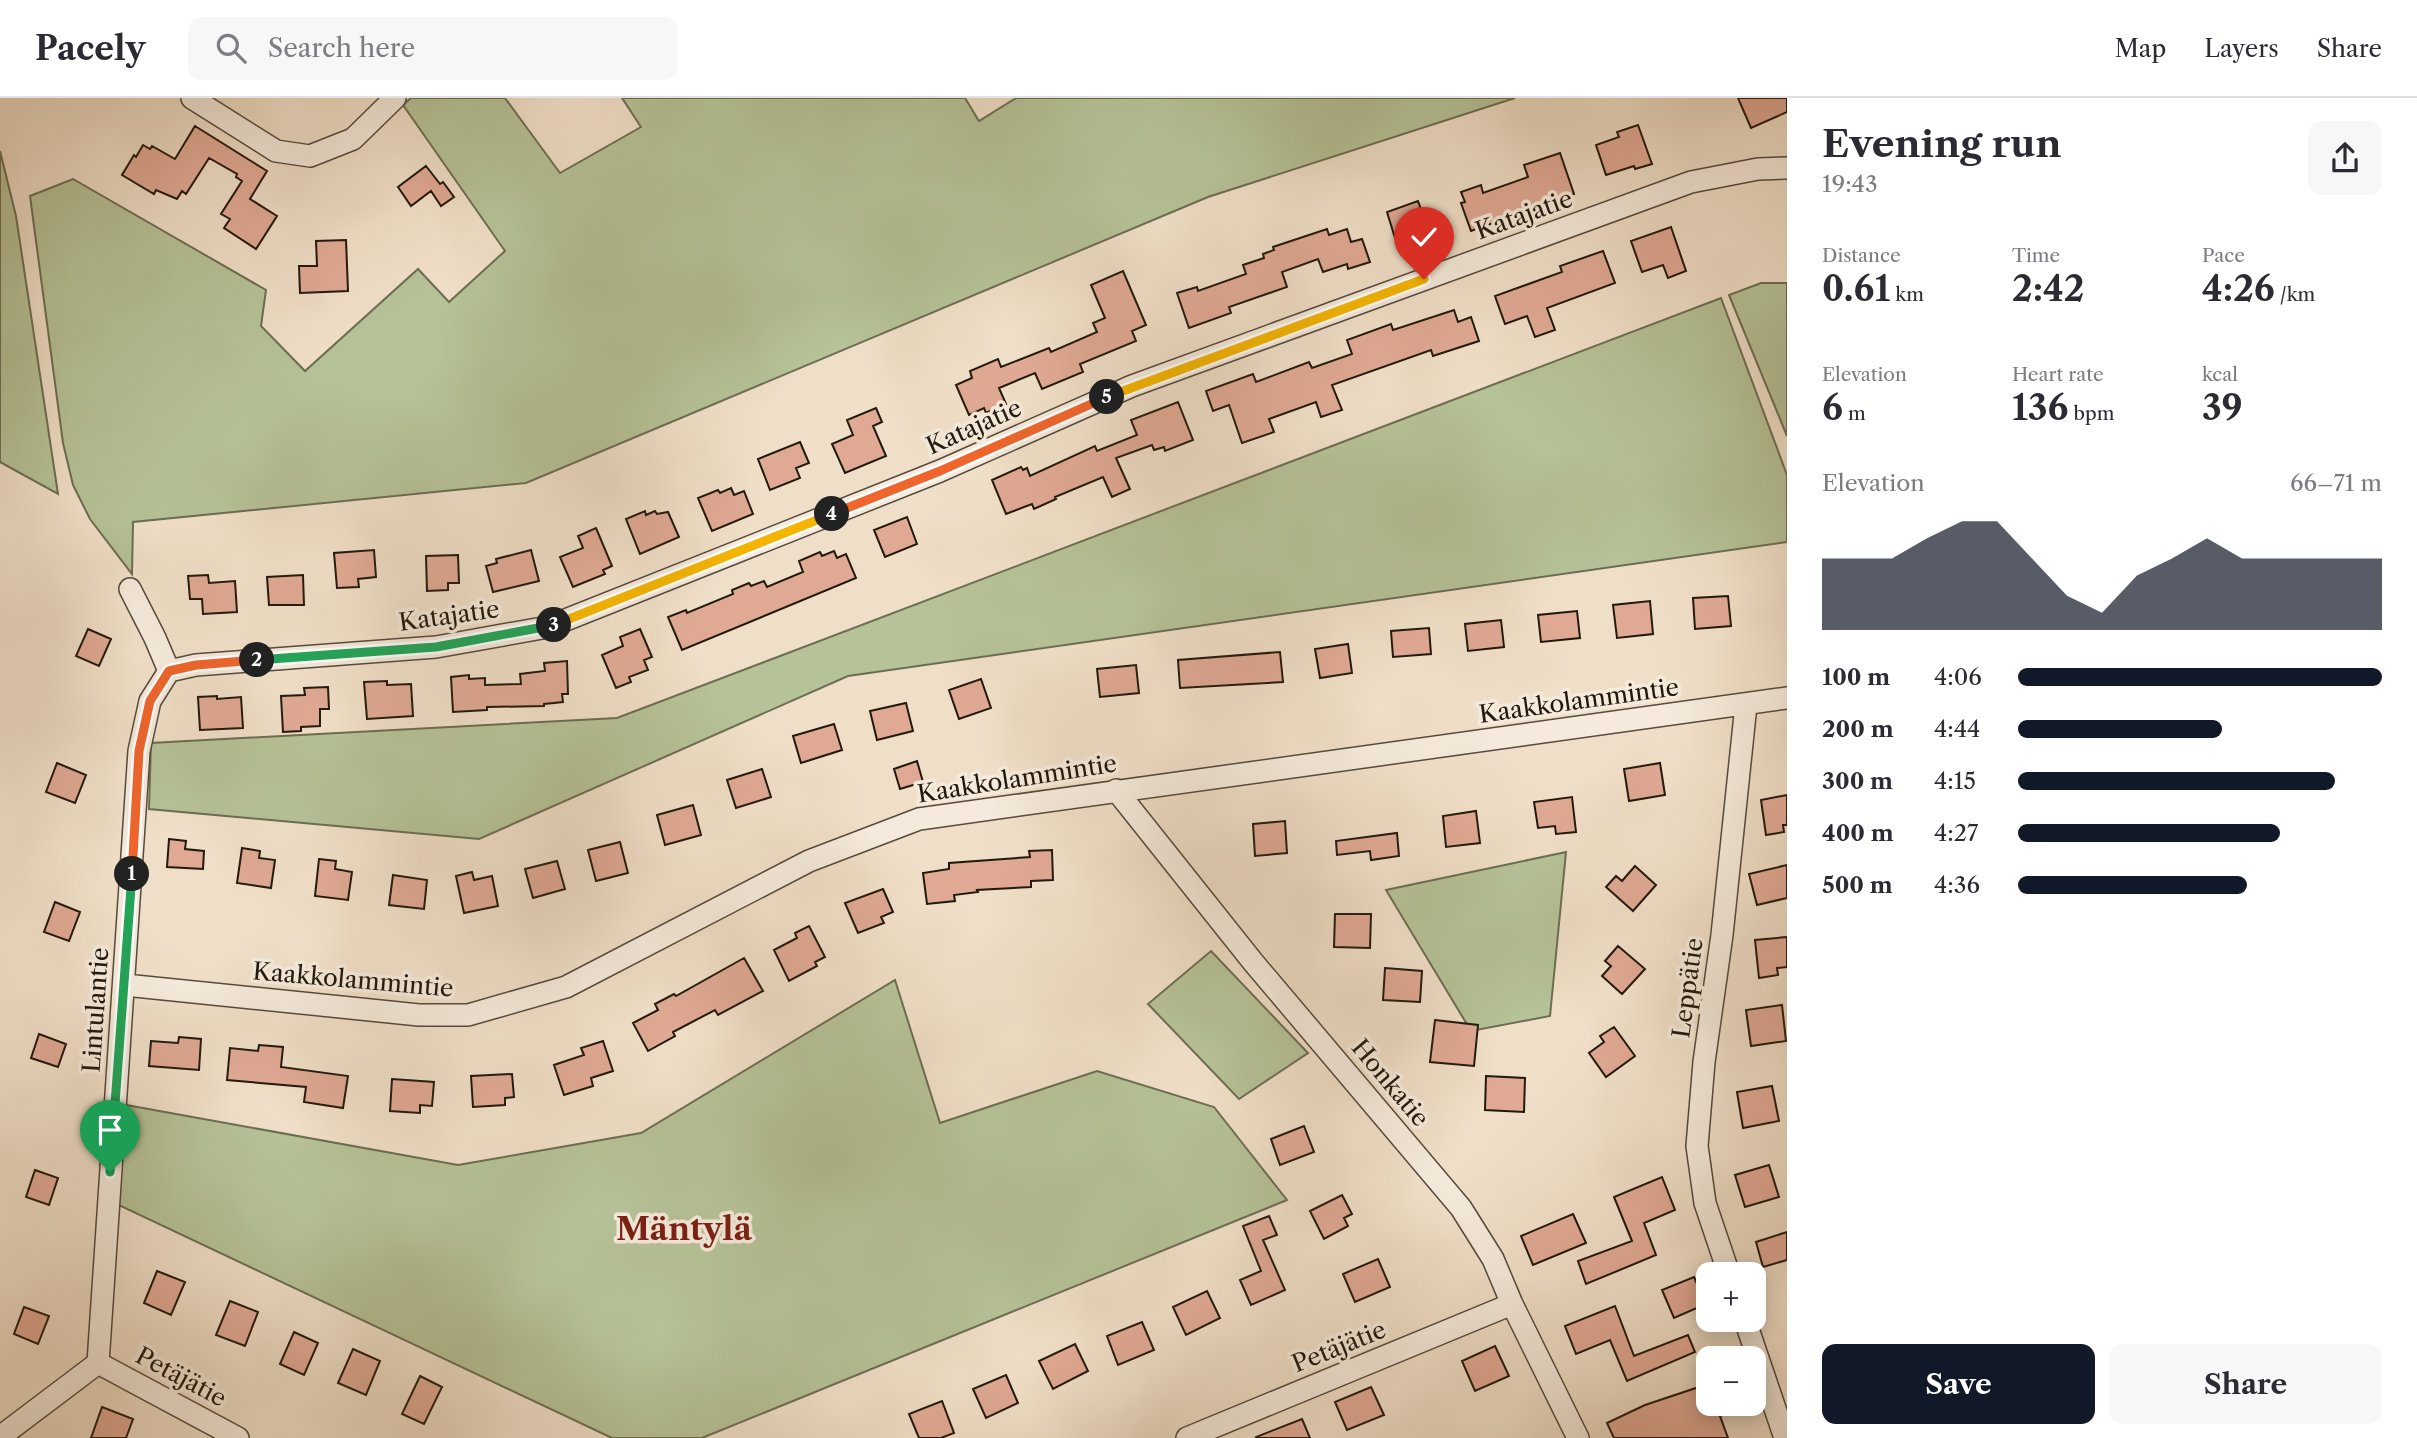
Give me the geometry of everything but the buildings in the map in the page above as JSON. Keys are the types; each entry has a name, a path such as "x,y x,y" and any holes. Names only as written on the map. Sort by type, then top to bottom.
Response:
{"street":[{"path":"192,98 276,151 310,156 353,139 395,98"},
{"name":"Katajatie","path":"169,671 196,665 436,647 548,627 940,471 1132,386 1691,182 1758,169 1787,168"},
{"path":"130,589 169,671"},
{"name":"Lintulantie","path":"98,1363 139,751 150,701 169,671"},
{"name":"Kaakkolammintie","path":"125,985 419,1015 468,1015 566,987 809,861 919,819 1787,698"},
{"name":"Leppätie","path":"1725,1262 1705,1203 1697,1146 1704,1062 1746,705"},
{"name":"Honkatie","path":"1116,790 1253,962 1461,1208 1493,1259 1511,1304 1578,1438"},
{"name":"Petäjätie","path":"1187,1438 1511,1304"},
{"path":"1749,1332 1785,1438"},
{"path":"0,1437 98,1363"},
{"name":"Petäjätie","path":"98,1363 238,1438"}],"green space":[{"path":"411,98 505,98 560,173 641,127 622,98 965,98 979,121 1016,98 1515,98 1208,197 526,483 133,522 132,574 90,519 73,485 63,443 30,196 73,179 266,290 261,326 305,371 418,269 449,302 505,251 403,105"},
{"path":"0,151 16,216 58,494 0,462"},
{"path":"1761,283 1787,283 1787,436 1729,295"},
{"path":"1721,298 1787,475 1787,542 848,676 479,839 149,809 151,743 617,718"},
{"path":"1566,852 1550,1016 1471,1031 1386,890"},
{"path":"1211,951 1308,1053 1239,1099 1148,1004"},
{"path":"895,980 940,1123 1097,1071 1214,1107 1287,1200 702,1438 612,1438 108,1200 115,1103 458,1165 641,1133"}],"district":[{"name":"Mäntylä","path":"684,1229"}],"route":[{"path":"110,1172 125,985 139,751 150,701 169,671 196,665 436,647 548,627 940,471 1132,386 1424,279"}]}
